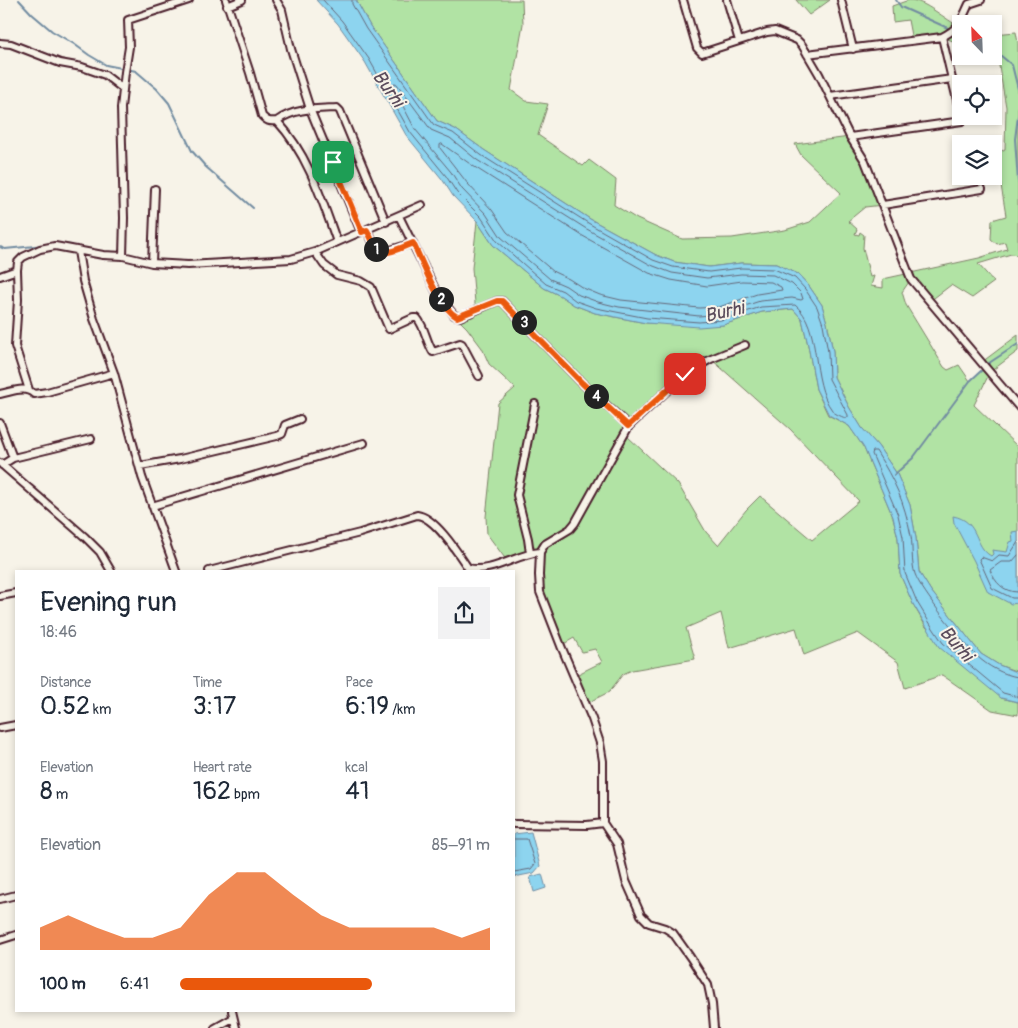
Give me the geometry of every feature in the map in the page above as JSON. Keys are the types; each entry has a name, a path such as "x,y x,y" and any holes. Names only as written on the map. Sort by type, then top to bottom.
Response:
{"street":[{"path":"123,256 124,218 121,108 129,48 128,20 189,0"},
{"path":"242,0 227,3 262,116 271,122 288,114 310,109 337,108 352,136 386,222"},
{"path":"276,0 282,10 291,49 310,109 364,231 378,252 381,253 413,243"},
{"path":"683,0 697,48 702,53 767,32 775,31 797,40 807,54 850,137 865,161 911,279 1018,406"},
{"path":"727,0 739,41"},
{"path":"841,0 853,49"},
{"path":"807,54 942,37 953,32 959,26 969,4 982,0"},
{"path":"830,96 952,79 942,37"},
{"path":"0,43 12,44 60,63 82,67 105,76 123,89"},
{"path":"276,121 284,129 308,167 337,242"},
{"path":"850,137 952,122"},
{"path":"152,263 155,189"},
{"path":"882,205 982,189"},
{"path":"29,390 16,346 17,270 18,262 23,257 40,249 55,246 67,247 78,251 123,256 152,263 188,265 291,259 315,252 422,206"},
{"path":"399,216 438,294 454,315 460,317 497,301 502,301 582,383 628,426"},
{"path":"78,251 83,281 94,319 114,373 152,506 176,570"},
{"path":"315,252 324,264 337,274 361,281 371,287 389,329 417,318 433,352 462,344 478,376"},
{"path":"0,276 17,270"},
{"path":"714,1028 708,984 673,933 665,928 649,923 641,915 626,881 617,844 603,823 603,761 600,743 540,592 540,552 545,544 570,529 575,523 609,465 628,426 685,374 711,358 745,345"},
{"path":"0,394 24,388 34,394 47,392 114,373"},
{"path":"530,553 517,496 535,404"},
{"path":"140,466 277,436 282,434 285,425 300,420"},
{"path":"0,423 13,458"},
{"path":"91,439 13,458 1,464 85,537 100,552 110,570"},
{"path":"152,506 364,443"},
{"path":"212,570 360,533 417,515 426,518 436,528 454,547 468,568 475,570 487,569 530,553 540,552"},
{"path":"0,596 15,593"},
{"path":"0,728 15,725"},
{"path":"515,824 587,825 603,823"},
{"path":"0,899 15,895"},
{"path":"0,940 15,935"},
{"path":"215,1028 233,1015 236,1028"}],"green space":[{"path":"356,0 522,0 523,24 511,90 526,101 548,104 538,135 583,166 589,160 616,180 614,205 637,219 682,239 732,238 785,230 810,222 841,193 801,155 795,144 850,137 883,205 865,207 848,221 857,229 855,234 859,235 860,232 864,235 863,248 870,277 874,276 871,286 883,288 883,279 979,258 1007,249 1005,242 997,244 991,239 992,220 1006,216 1001,185 1002,151 1005,149 1006,107 999,65 1002,65 1002,33 1016,32 1018,43 1018,255 1011,254 978,264 994,282 972,298 951,285 930,301 911,279 902,292 906,305 944,367 948,370 959,365 970,381 982,370 982,362 1018,335 1018,351 990,372 974,405 1018,447 1018,672 999,665 981,654 931,591 919,572 916,538 910,505 897,474 878,446 862,428 834,377 833,351 822,305 798,274 776,264 741,263 709,267 674,262 656,255 590,219 455,129 437,121 370,26"},
{"path":"796,0 830,0 809,15"},
{"path":"909,0 922,3 952,22 952,41 942,37 912,41 908,20 893,22 892,6"},
{"path":"477,221 493,245 544,288 574,305 595,313 646,323 723,325 762,312 793,309 802,319 816,389 828,415 849,426 864,448 893,517 898,538 900,574 913,604 926,627 1001,698 1018,702 1018,715 992,710 942,675 905,688 898,662 858,633 804,655 796,628 729,648 721,613 686,628 695,659 632,670 623,674 609,692 587,703 576,675 602,662 595,649 582,652 574,638 562,645 548,612 542,590 541,567 544,555 507,561 487,534 486,517 498,403 515,388 489,364 482,348 458,319 473,317 475,303 472,268","holes":["711,359 790,429 859,501 812,540 760,496 746,510 718,545 706,532 678,484 627,436 647,414"]}],"water":[{"name":"Burhi","path":"316,0 356,0 370,26 437,121 455,129 590,219 656,255 674,262 709,267 741,263 776,264 798,274 822,305 833,351 834,377 862,428 878,446 897,474 910,505 916,538 919,572 931,591 981,654 999,665 1018,673 1018,702 1001,698 939,647 913,604 900,574 898,538 893,517 864,448 849,426 829,415 816,389 802,319 793,309 762,312 723,325 699,327 646,323 595,313 574,305 544,288 493,245 477,221 453,196 442,179 406,135 365,62 338,24"},
{"path":"953,516 968,523 985,552 991,556 993,554 992,550 1007,552 1010,542 1013,541 1012,532 1018,531 1018,603 1011,604 988,592 954,523"},
{"path":"531,832 540,866 534,873 515,877 515,834"},
{"path":"542,874 546,888 534,892 530,877"}],"waterway":[{"path":"19,0 52,31 89,55 106,65 136,71 157,89 169,103 192,151 206,167 253,208"},
{"path":"896,0 901,7 950,29"},
{"path":"1002,57 1012,65 1018,89"},
{"path":"1018,116 1015,139 1018,182"},
{"path":"62,244 72,245"},
{"path":"0,247 5,249 45,245"},
{"path":"989,363 1018,344"},
{"path":"894,475 913,458 970,381 982,370"}],"route":[{"path":"333,162 356,220 362,232 367,230 378,252 388,252 413,243 438,294 445,305 457,317 497,301 502,301 582,383 628,426 685,374"}]}
